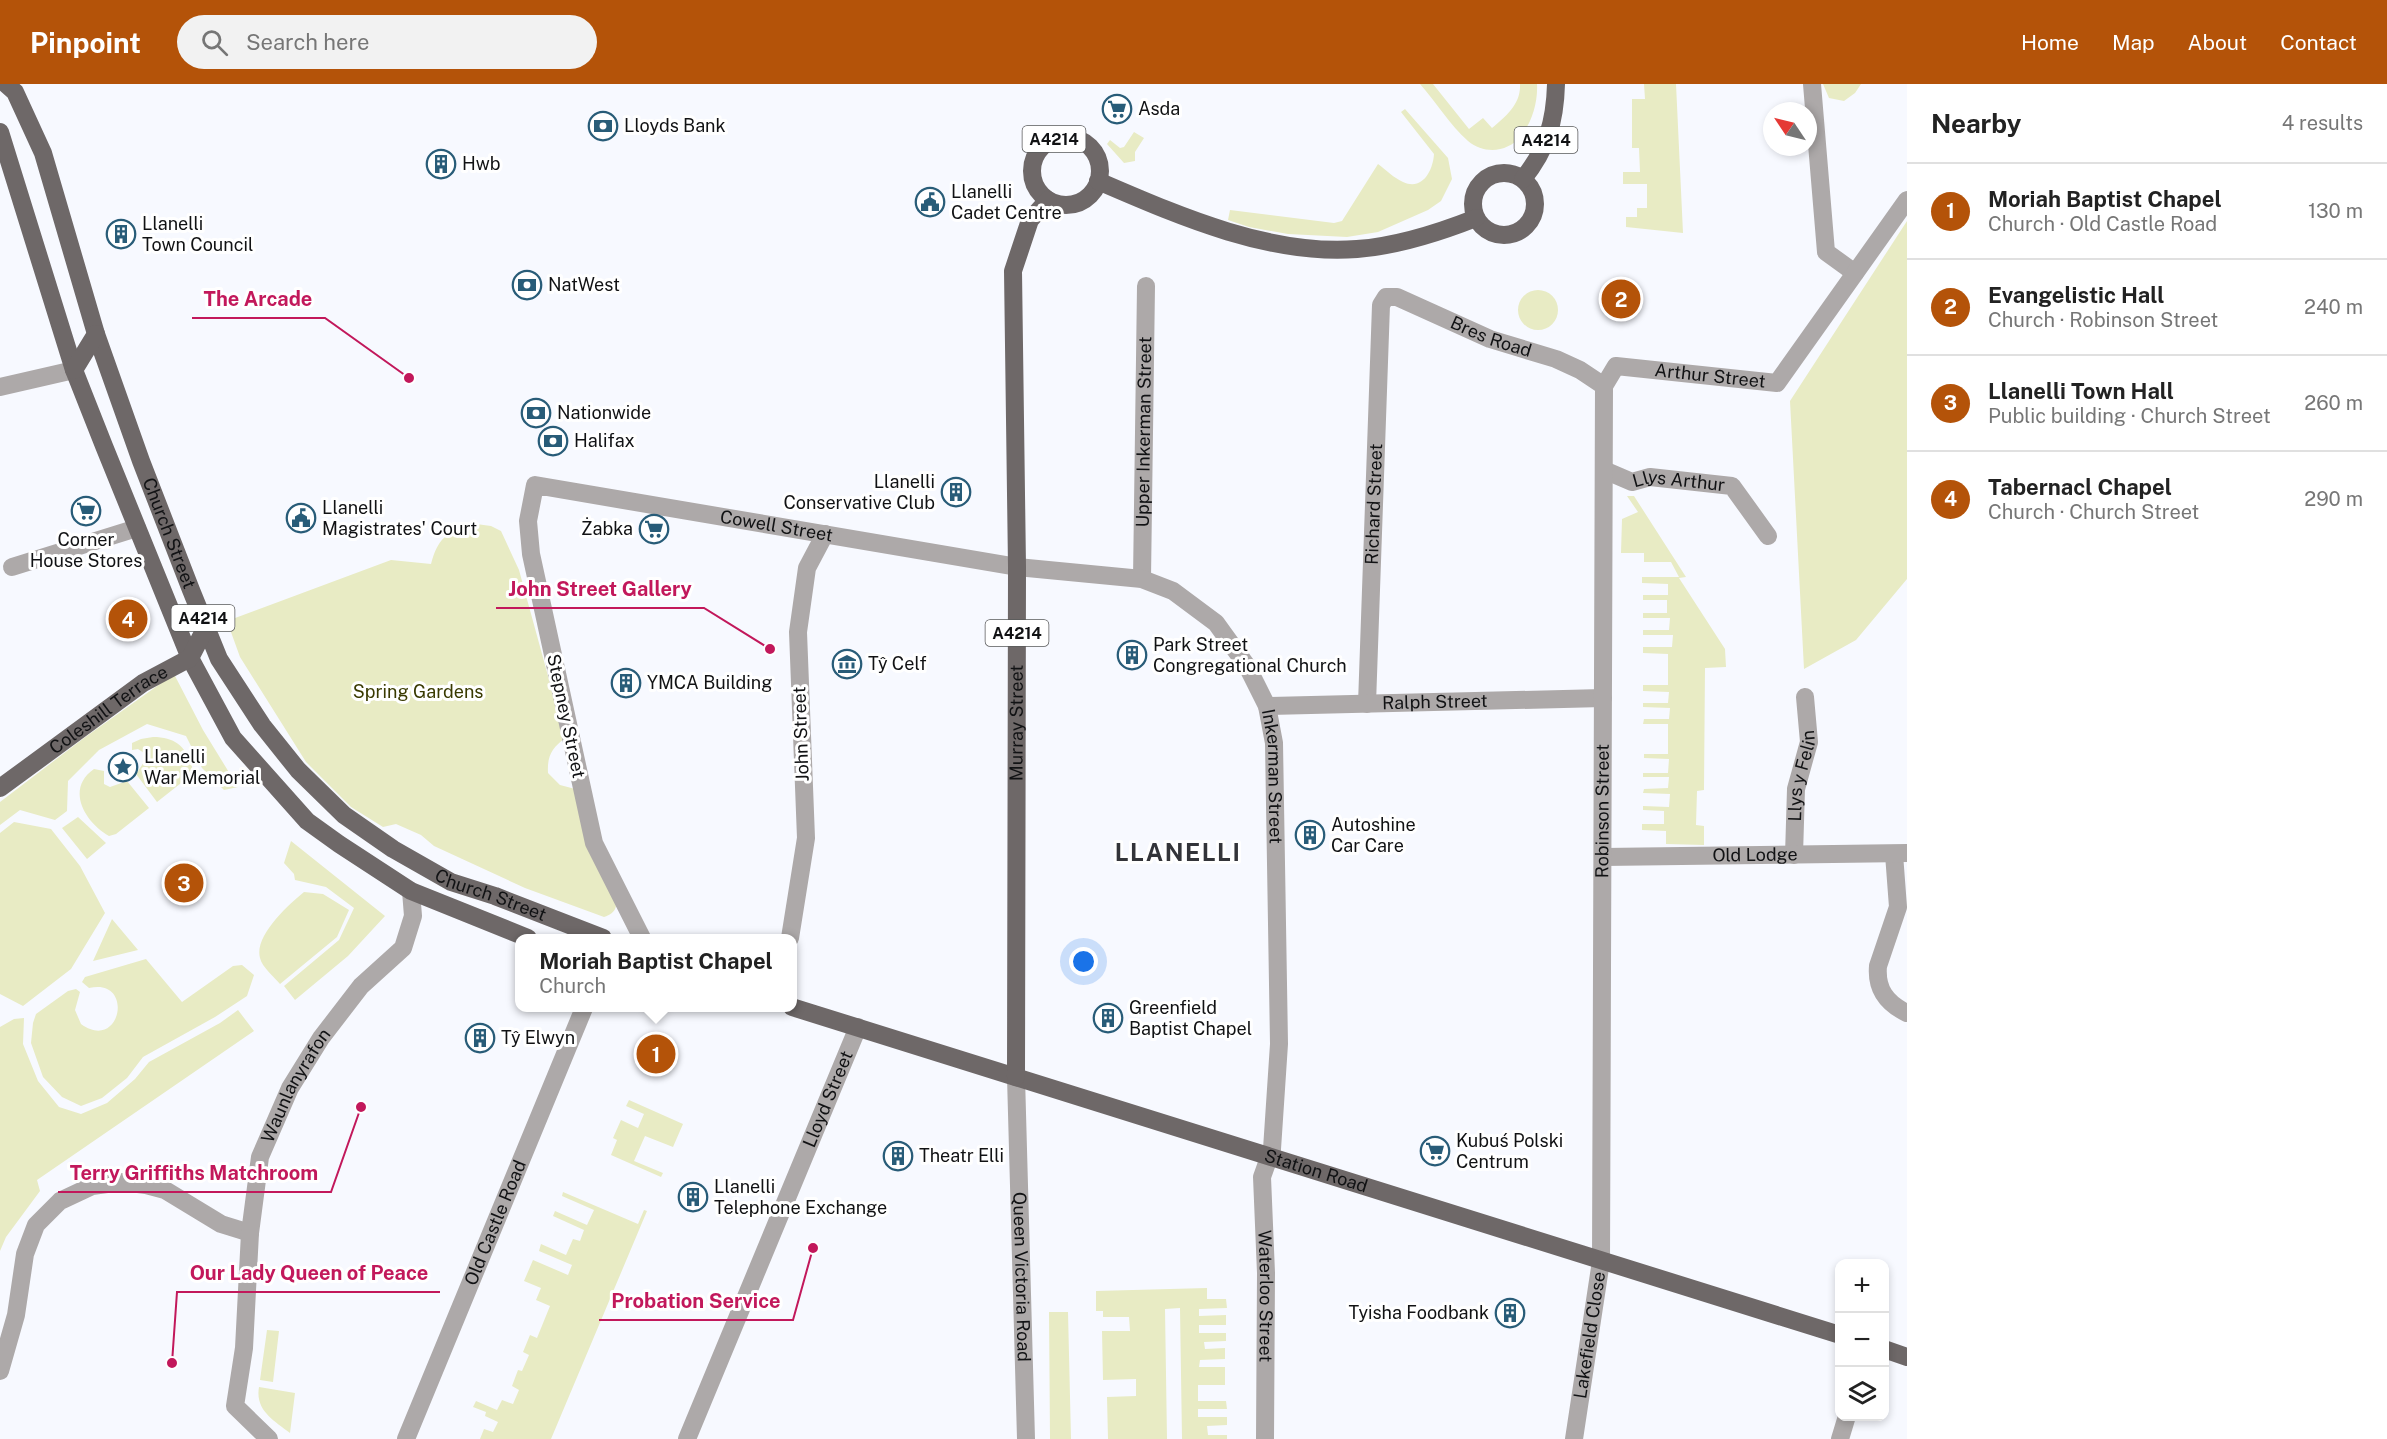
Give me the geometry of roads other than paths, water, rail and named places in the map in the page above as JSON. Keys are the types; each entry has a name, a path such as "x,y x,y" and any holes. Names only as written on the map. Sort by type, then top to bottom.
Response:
{"main road":[{"name":"Church Street","path":"6,84 15,93 43,153 96,334 141,461 206,627 219,658 262,725 298,770 344,815 393,849 451,882 495,896 590,934"},
{"name":"A4214","path":"1523,179 1537,162 1553,125 1556,84"},
{"name":"Church Street","path":"0,132 74,370 190,658 233,738 300,813 339,844 411,891"},
{"name":"A4214","path":"1048,200 1035,186 1032,173 1034,160 1048,141 1062,137 1074,138 1087,144 1098,160 1098,182"},
{"name":"A4214","path":"1503,173 1513,174 1523,179 1534,195 1535,206 1533,216 1527,225 1509,235 1498,235 1487,231 1476,218 1472,206 1478,186 1486,178 1503,173"},
{"path":"1048,200 1057,204 1077,202 1093,191 1098,182 1216,229 1262,241 1317,249 1357,249 1400,241 1434,234 1476,218"},
{"name":"Murray Street","path":"1016,1077 1017,567 1013,271 1030,220 1048,200"},
{"path":"74,370 96,334"},
{"path":"190,658 206,627"},
{"name":"Coleshill Terrace","path":"0,788 143,683 190,658"},
{"name":"A4214","path":"411,891 516,934"},
{"name":"Station Road","path":"797,1008 1835,1334"},
{"path":"1889,1351 1907,1357"}],"street":[{"path":"1812,84 1826,252 1855,273 1907,200"},
{"name":"Arthur Street","path":"1604,386 1616,366 1778,383 1855,273"},
{"name":"Upper Inkerman Street","path":"1142,579 1146,286"},
{"name":"Bres Road","path":"1381,305 1386,297 1397,297 1490,339 1556,359 1580,370 1604,386"},
{"name":"Richard Street","path":"1367,704 1381,305"},
{"path":"0,387 74,370"},
{"name":"Robinson Street","path":"1602,1261 1604,386"},
{"name":"Llys Arthur","path":"1604,470 1632,482 1650,477 1732,486 1768,536"},
{"name":"Cowell Street","path":"535,485 1017,567"},
{"name":"Stepney Street","path":"535,485 528,521 531,554 594,843 640,934"},
{"path":"12,567 137,528"},
{"name":"John Street","path":"791,934 806,838 798,632 807,568 825,534"},
{"name":"Inkerman Street","path":"1017,567 1142,579 1173,591 1215,623 1247,666 1267,706 1275,743 1279,1044 1272,1149 1269,1156"},
{"name":"Llys y Felin","path":"1794,855 1796,789 1809,742 1805,697"},
{"name":"Ralph Street","path":"1267,706 1603,698"},
{"path":"1901,853 1898,907 1878,966 1877,976 1883,994 1889,1002 1907,1013"},
{"name":"Old Lodge","path":"1603,857 1901,853"},
{"name":"Waunlanyrafon","path":"269,1439 235,1406 244,1348 250,1233 260,1157 290,1088 321,1038 361,987 403,948 413,916 411,891"},
{"name":"Old Castle Road","path":"406,1439 582,1012"},
{"name":"Lloyd Street","path":"687,1439 858,1027"},
{"name":"Queen Victoria Road","path":"1016,1077 1026,1439"},
{"name":"Waterloo Street","path":"1265,1439 1266,1273 1262,1177 1269,1156"},
{"path":"0,1371 16,1315 25,1254 36,1226 60,1201 92,1186 122,1182 146,1185 165,1190 221,1224 250,1233"},
{"name":"Lakefield Close","path":"1574,1439 1602,1261"},
{"path":"1840,1439 1845,1421"}],"place":[{"name":"Asda","path":"1117,109"},
{"name":"Lloyds Bank","path":"603,126"},
{"name":"Hwb","path":"441,164"},
{"name":"Llanelli Cadet Centre","path":"930,202"},
{"name":"Llanelli Town Council","path":"121,234"},
{"name":"NatWest","path":"527,285"},
{"name":"Evangelistic Hall","path":"1621,299"},
{"name":"The Arcade","path":"409,378"},
{"name":"Nationwide","path":"536,413"},
{"name":"Halifax","path":"553,441"},
{"name":"Llanelli Conservative Club","path":"956,492"},
{"name":"Corner House Stores","path":"86,511"},
{"name":"Llanelli Magistrates' Court","path":"301,518"},
{"name":"Żabka","path":"654,529"},
{"name":"Tabernacl Chapel","path":"128,619"},
{"name":"John Street Gallery","path":"770,649"},
{"name":"Park Street Congregational Church","path":"1132,655"},
{"name":"Tŷ Celf","path":"847,664"},
{"name":"YMCA Building","path":"626,683"},
{"name":"Llanelli War Memorial","path":"123,767"},
{"name":"Autoshine Car Care","path":"1310,835"},
{"name":"Llanelli Town Hall","path":"184,883"},
{"name":"Greenfield Baptist Chapel","path":"1108,1018"},
{"name":"Tŷ Elwyn","path":"480,1038"},
{"name":"Moriah Baptist Chapel","path":"656,1054"},
{"name":"Terry Griffiths Matchroom","path":"361,1107"},
{"name":"Kubuś Polski Centrum","path":"1435,1151"},
{"name":"Theatr Elli","path":"898,1156"},
{"name":"Llanelli Telephone Exchange","path":"693,1197"},
{"name":"Probation Service","path":"813,1248"},
{"name":"Tyisha Foodbank","path":"1510,1313"},
{"name":"Our Lady Queen of Peace","path":"172,1363"}],"district":[{"name":"LLANELLI","path":"1178,853"}],"park label":[{"name":"Spring Gardens","path":"418,692"}]}
